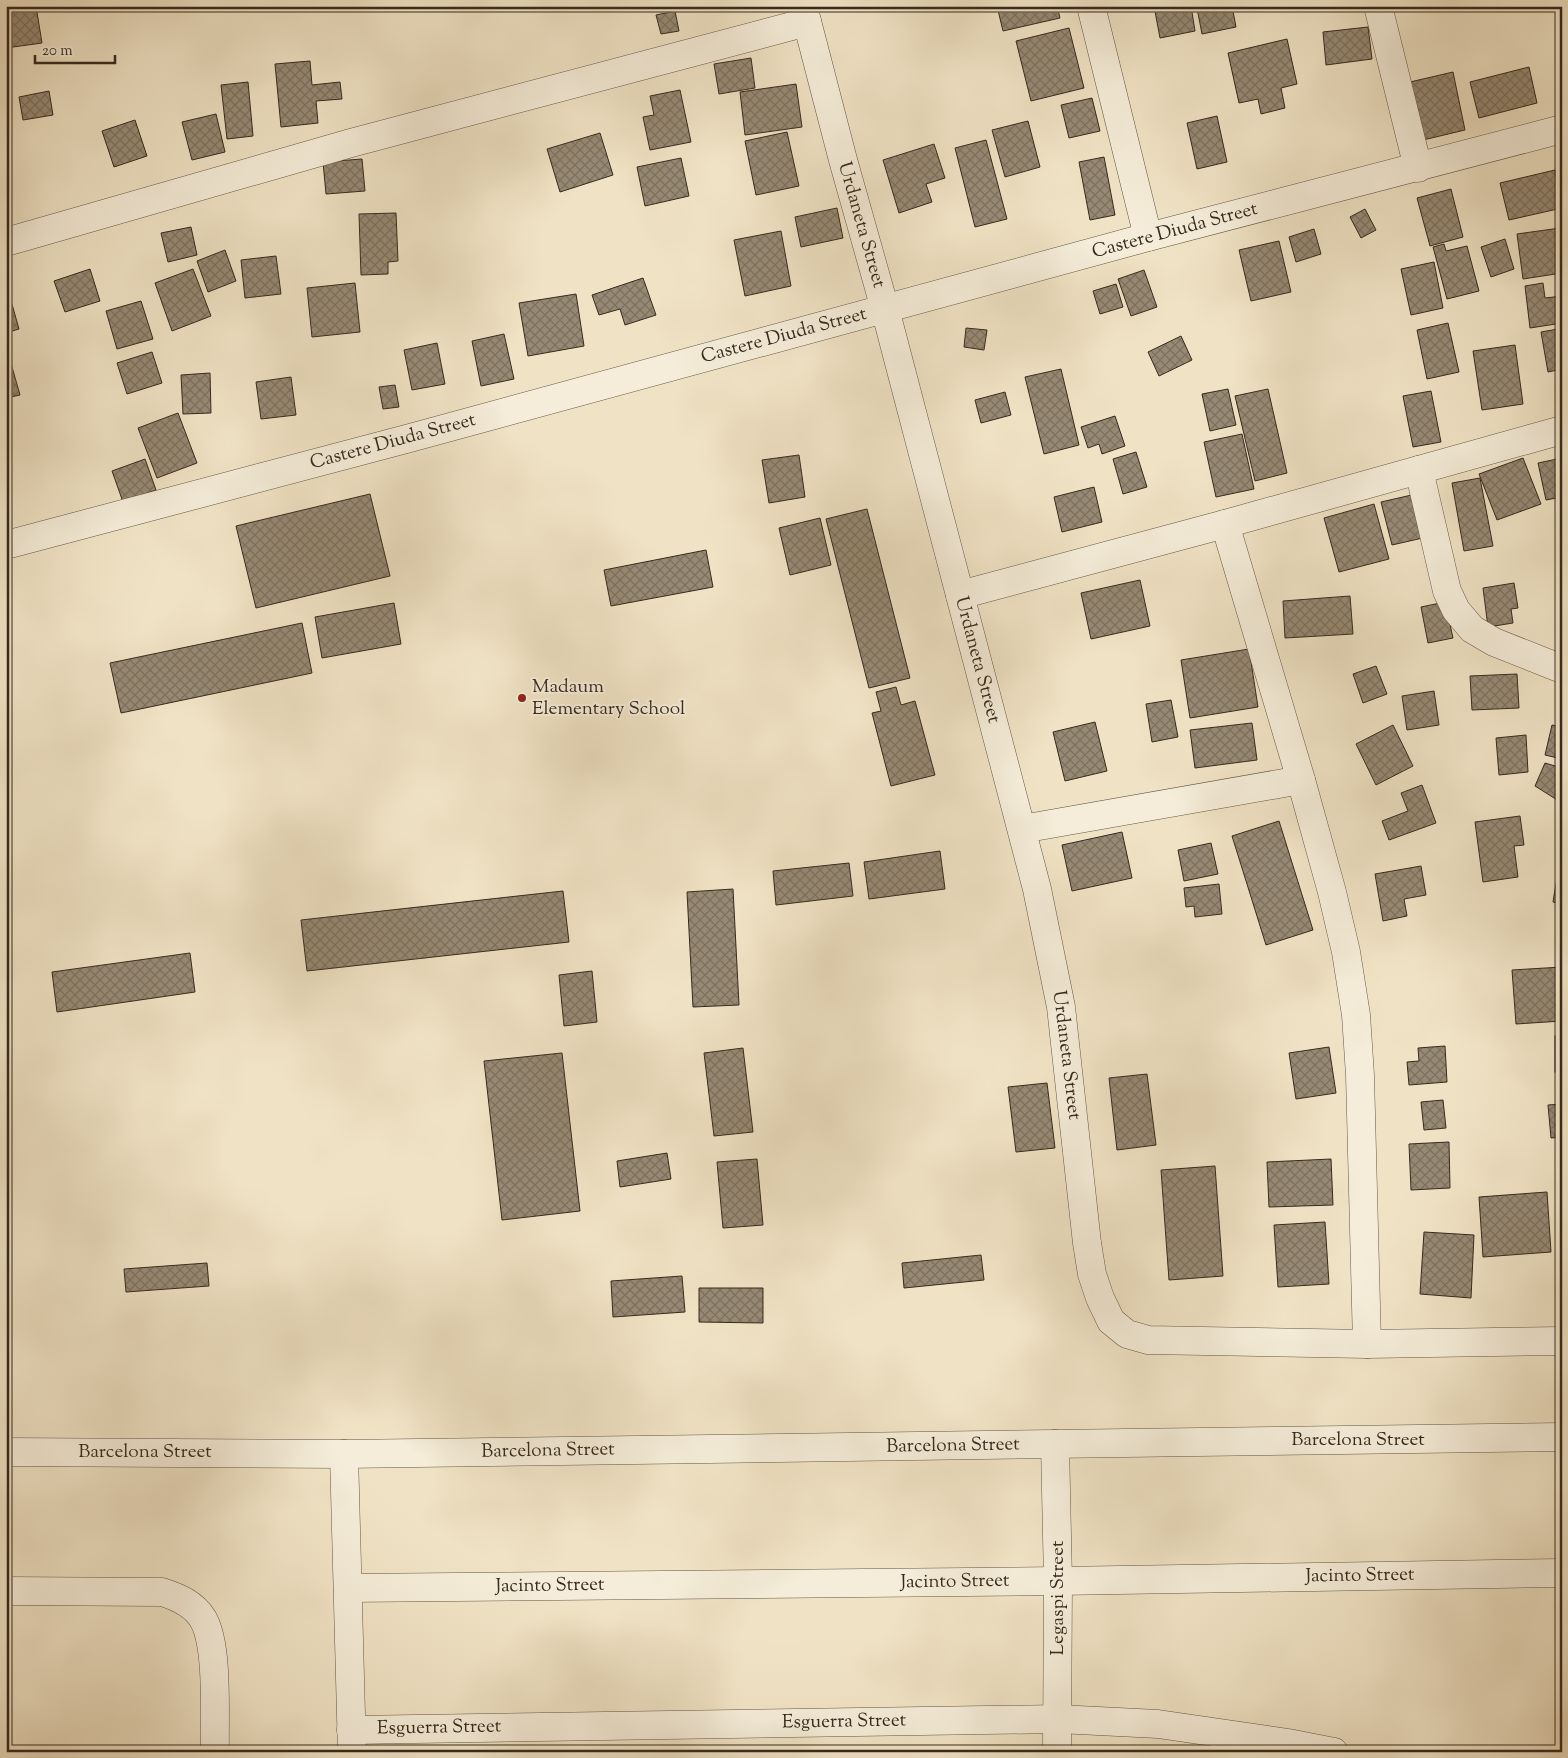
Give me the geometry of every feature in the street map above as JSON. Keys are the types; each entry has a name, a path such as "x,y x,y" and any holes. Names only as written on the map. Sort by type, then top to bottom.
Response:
{"street":[{"path":"1091,6 1148,237"},
{"path":"1378,6 1418,168"},
{"path":"6,242 805,14"},
{"name":"Urdaneta Street","path":"805,14 1022,829 1047,933 1061,1008 1087,1243 1092,1274 1100,1298 1111,1321 1127,1334 1148,1340 1367,1344"},
{"name":"Castere Diuda Street","path":"6,544 410,438 1148,237 1562,129"},
{"path":"960,595 1225,524 1562,430"},
{"path":"1419,470 1447,591 1456,610 1472,629 1494,642 1562,669"},
{"path":"1225,524 1301,780 1332,892 1346,952 1356,1015 1360,1075 1367,1344 1562,1341"},
{"path":"1022,829 1301,780"},
{"name":"Barcelona Street","path":"6,1452 344,1454 1562,1437"},
{"name":"Legaspi Street","path":"1055,1444 1058,1581 1057,1752"},
{"path":"344,1454 352,1741"},
{"name":"Jacinto Street","path":"348,1588 1058,1581 1562,1573"},
{"path":"6,1591 162,1592 177,1597 192,1607 203,1619 210,1638 213,1657 215,1752"},
{"name":"Esguerra Street","path":"352,1741 1058,1719 1158,1724 1288,1743 1334,1752"}],"building":[{"path":"6,6 36,6 42,43 6,48"},
{"path":"997,6 1057,6 1060,18 1003,31"},
{"path":"1154,6 1191,6 1195,31 1160,38"},
{"path":"1232,6 1236,27 1202,34 1197,8"},
{"path":"675,11 679,31 661,34 656,15"},
{"path":"1368,27 1372,59 1326,65 1323,32"},
{"path":"1069,28 1084,88 1031,101 1016,41"},
{"path":"1287,39 1297,84 1281,88 1285,108 1261,114 1258,99 1239,103 1228,53"},
{"path":"751,58 755,88 719,94 714,64"},
{"path":"310,61 312,85 340,82 342,99 316,101 318,123 281,127 275,64"},
{"path":"1529,67 1537,103 1479,118 1470,82"},
{"path":"1453,72 1465,130 1423,140 1410,82"},
{"path":"248,82 253,136 227,139 221,85"},
{"path":"796,84 802,127 745,135 740,92"},
{"path":"680,90 691,142 650,150 643,117 654,115 650,96"},
{"path":"49,91 53,115 23,120 19,97"},
{"path":"1092,98 1100,131 1069,138 1061,105"},
{"path":"216,114 225,152 192,160 182,122"},
{"path":"1217,116 1227,162 1197,169 1187,123"},
{"path":"135,120 147,156 114,167 102,131"},
{"path":"1028,121 1040,167 1005,177 992,130"},
{"path":"787,132 799,186 756,195 745,141"},
{"path":"600,133 613,175 560,192 547,149"},
{"path":"986,140 1007,219 975,227 955,148"},
{"path":"934,144 945,178 926,184 932,202 899,213 883,160"},
{"path":"1104,157 1115,215 1090,220 1079,162"},
{"path":"681,158 689,196 645,206 637,167"},
{"path":"362,159 365,191 326,194 323,162"},
{"path":"1555,170 1562,208 1509,220 1500,183"},
{"path":"1451,189 1463,237 1430,246 1417,198"},
{"path":"837,208 843,238 801,247 795,217"},
{"path":"1365,209 1376,230 1361,238 1350,217"},
{"path":"396,213 398,261 388,262 388,274 361,275 359,214"},
{"path":"191,227 197,255 168,262 161,233"},
{"path":"1560,228 1562,273 1523,279 1517,234"},
{"path":"1314,229 1321,254 1296,262 1289,237"},
{"path":"781,231 791,286 745,296 734,240"},
{"path":"1505,239 1514,269 1491,277 1481,247"},
{"path":"1279,241 1291,292 1251,301 1239,250"},
{"path":"1444,244 1446,251 1467,246 1479,291 1447,299 1433,247"},
{"path":"225,250 236,281 208,292 197,261"},
{"path":"276,256 281,294 245,298 241,260"},
{"path":"1434,262 1443,308 1411,315 1401,269"},
{"path":"90,269 100,301 65,312 54,281"},
{"path":"193,269 211,316 172,331 155,283"},
{"path":"1144,270 1157,307 1131,316 1118,279"},
{"path":"643,278 656,315 625,325 620,309 599,315 592,295"},
{"path":"6,283 19,329 6,333"},
{"path":"355,283 360,332 312,337 307,288"},
{"path":"1543,283 1545,298 1562,296 1562,323 1530,328 1525,286"},
{"path":"1116,284 1123,307 1100,314 1093,291"},
{"path":"576,294 584,346 528,356 519,303"},
{"path":"141,301 153,339 117,349 106,311"},
{"path":"1448,323 1459,372 1427,379 1417,330"},
{"path":"966,328 987,330 984,350 964,347"},
{"path":"1558,329 1562,350 1562,369 1548,372 1541,332"},
{"path":"504,334 514,379 481,386 472,341"},
{"path":"1181,336 1192,360 1159,376 1148,352"},
{"path":"437,343 445,384 412,390 404,350"},
{"path":"1515,345 1523,404 1482,410 1473,351"},
{"path":"152,352 162,383 127,394 117,363"},
{"path":"6,360 10,360 20,395 6,398"},
{"path":"1061,369 1079,445 1044,454 1025,377"},
{"path":"210,373 211,413 183,414 181,375"},
{"path":"291,377 296,415 261,419 256,382"},
{"path":"395,385 399,407 383,409 379,387"},
{"path":"1228,389 1236,425 1210,431 1202,394"},
{"path":"1268,389 1287,473 1255,481 1235,396"},
{"path":"1431,391 1441,442 1413,447 1403,396"},
{"path":"1005,392 1011,415 981,423 975,400"},
{"path":"178,413 197,463 157,478 138,428"},
{"path":"1115,416 1125,446 1102,454 1099,444 1088,448 1081,427"},
{"path":"1242,434 1254,489 1216,497 1204,442"},
{"path":"1136,452 1147,487 1123,494 1113,459"},
{"path":"799,455 805,497 769,503 762,460"},
{"path":"1523,458 1541,504 1497,520 1479,474"},
{"path":"1562,458 1562,497 1546,500 1538,463"},
{"path":"145,459 156,490 123,502 112,471"},
{"path":"1480,478 1493,546 1464,551 1452,483"},
{"path":"1094,487 1102,522 1062,532 1054,497"},
{"path":"370,494 390,576 256,608 236,526"},
{"path":"1416,494 1427,537 1392,545 1381,502"},
{"path":"1374,504 1389,559 1339,572 1324,518"},
{"path":"867,509 910,678 869,688 826,519"},
{"path":"820,518 831,565 790,575 779,528"},
{"path":"706,550 713,587 611,606 604,570"},
{"path":"1140,580 1150,626 1091,639 1081,593"},
{"path":"1514,583 1518,608 1511,609 1513,623 1488,627 1483,588"},
{"path":"1350,596 1353,634 1285,638 1283,601"},
{"path":"1445,602 1453,638 1428,643 1421,607"},
{"path":"394,603 401,644 322,658 315,617"},
{"path":"302,623 312,673 121,713 110,663"},
{"path":"1249,649 1258,707 1190,718 1181,660"},
{"path":"1376,666 1387,694 1363,703 1353,674"},
{"path":"1517,674 1519,708 1472,710 1470,676"},
{"path":"896,687 901,705 915,701 935,775 891,786 872,713 881,711 876,692"},
{"path":"1434,691 1439,725 1407,730 1402,696"},
{"path":"1171,700 1178,737 1152,742 1146,704"},
{"path":"1095,722 1107,771 1065,781 1053,732"},
{"path":"1252,723 1257,760 1195,768 1190,730"},
{"path":"1393,725 1413,766 1376,785 1356,744"},
{"path":"1552,725 1562,727 1562,759 1545,755"},
{"path":"1526,735 1528,772 1499,775 1496,738"},
{"path":"1545,763 1562,768 1562,803 1535,786"},
{"path":"1422,785 1436,823 1389,840 1382,821 1408,811 1401,793"},
{"path":"1520,816 1524,845 1514,846 1518,877 1483,882 1475,822"},
{"path":"1279,821 1313,930 1266,945 1232,836"},
{"path":"1122,832 1132,878 1072,891 1062,845"},
{"path":"1211,843 1218,874 1184,881 1178,850"},
{"path":"940,851 945,889 869,899 864,862"},
{"path":"849,863 853,896 776,905 773,871"},
{"path":"1421,866 1426,895 1404,899 1407,916 1383,921 1375,874"},
{"path":"1558,871 1562,872 1562,904 1553,902"},
{"path":"1219,884 1222,914 1195,917 1194,906 1186,907 1184,888"},
{"path":"733,889 739,1005 693,1007 687,892"},
{"path":"563,891 569,942 307,971 301,920"},
{"path":"190,953 195,992 57,1012 52,972"},
{"path":"1562,967 1562,1021 1516,1024 1512,970"},
{"path":"592,971 597,1022 564,1026 559,975"},
{"path":"1555,1036 1562,1036 1562,1072 1555,1072"},
{"path":"1445,1046 1447,1082 1409,1085 1407,1062 1419,1061 1418,1048"},
{"path":"1329,1047 1336,1093 1296,1099 1289,1053"},
{"path":"743,1048 753,1132 714,1136 704,1053"},
{"path":"562,1053 580,1211 502,1220 484,1061"},
{"path":"1147,1074 1156,1145 1117,1150 1109,1078"},
{"path":"1047,1083 1055,1148 1016,1152 1008,1087"},
{"path":"1443,1100 1446,1128 1424,1130 1421,1102"},
{"path":"1562,1104 1562,1137 1551,1138 1548,1105"},
{"path":"1449,1142 1450,1188 1411,1190 1409,1144"},
{"path":"667,1153 671,1179 620,1187 617,1161"},
{"path":"757,1159 763,1225 723,1228 717,1162"},
{"path":"1331,1159 1333,1205 1269,1207 1267,1162"},
{"path":"1215,1166 1223,1276 1169,1280 1161,1170"},
{"path":"1547,1192 1551,1252 1483,1257 1479,1197"},
{"path":"1325,1222 1329,1284 1278,1287 1274,1225"},
{"path":"1424,1232 1474,1235 1471,1298 1420,1294"},
{"path":"981,1255 984,1280 904,1288 902,1263"},
{"path":"207,1263 209,1286 126,1292 124,1269"},
{"path":"682,1276 685,1312 613,1317 611,1281"},
{"path":"699,1288 763,1288 763,1323 699,1322"}],"place":[{"name":"Madaum Elementary School","path":"522,698"}]}
